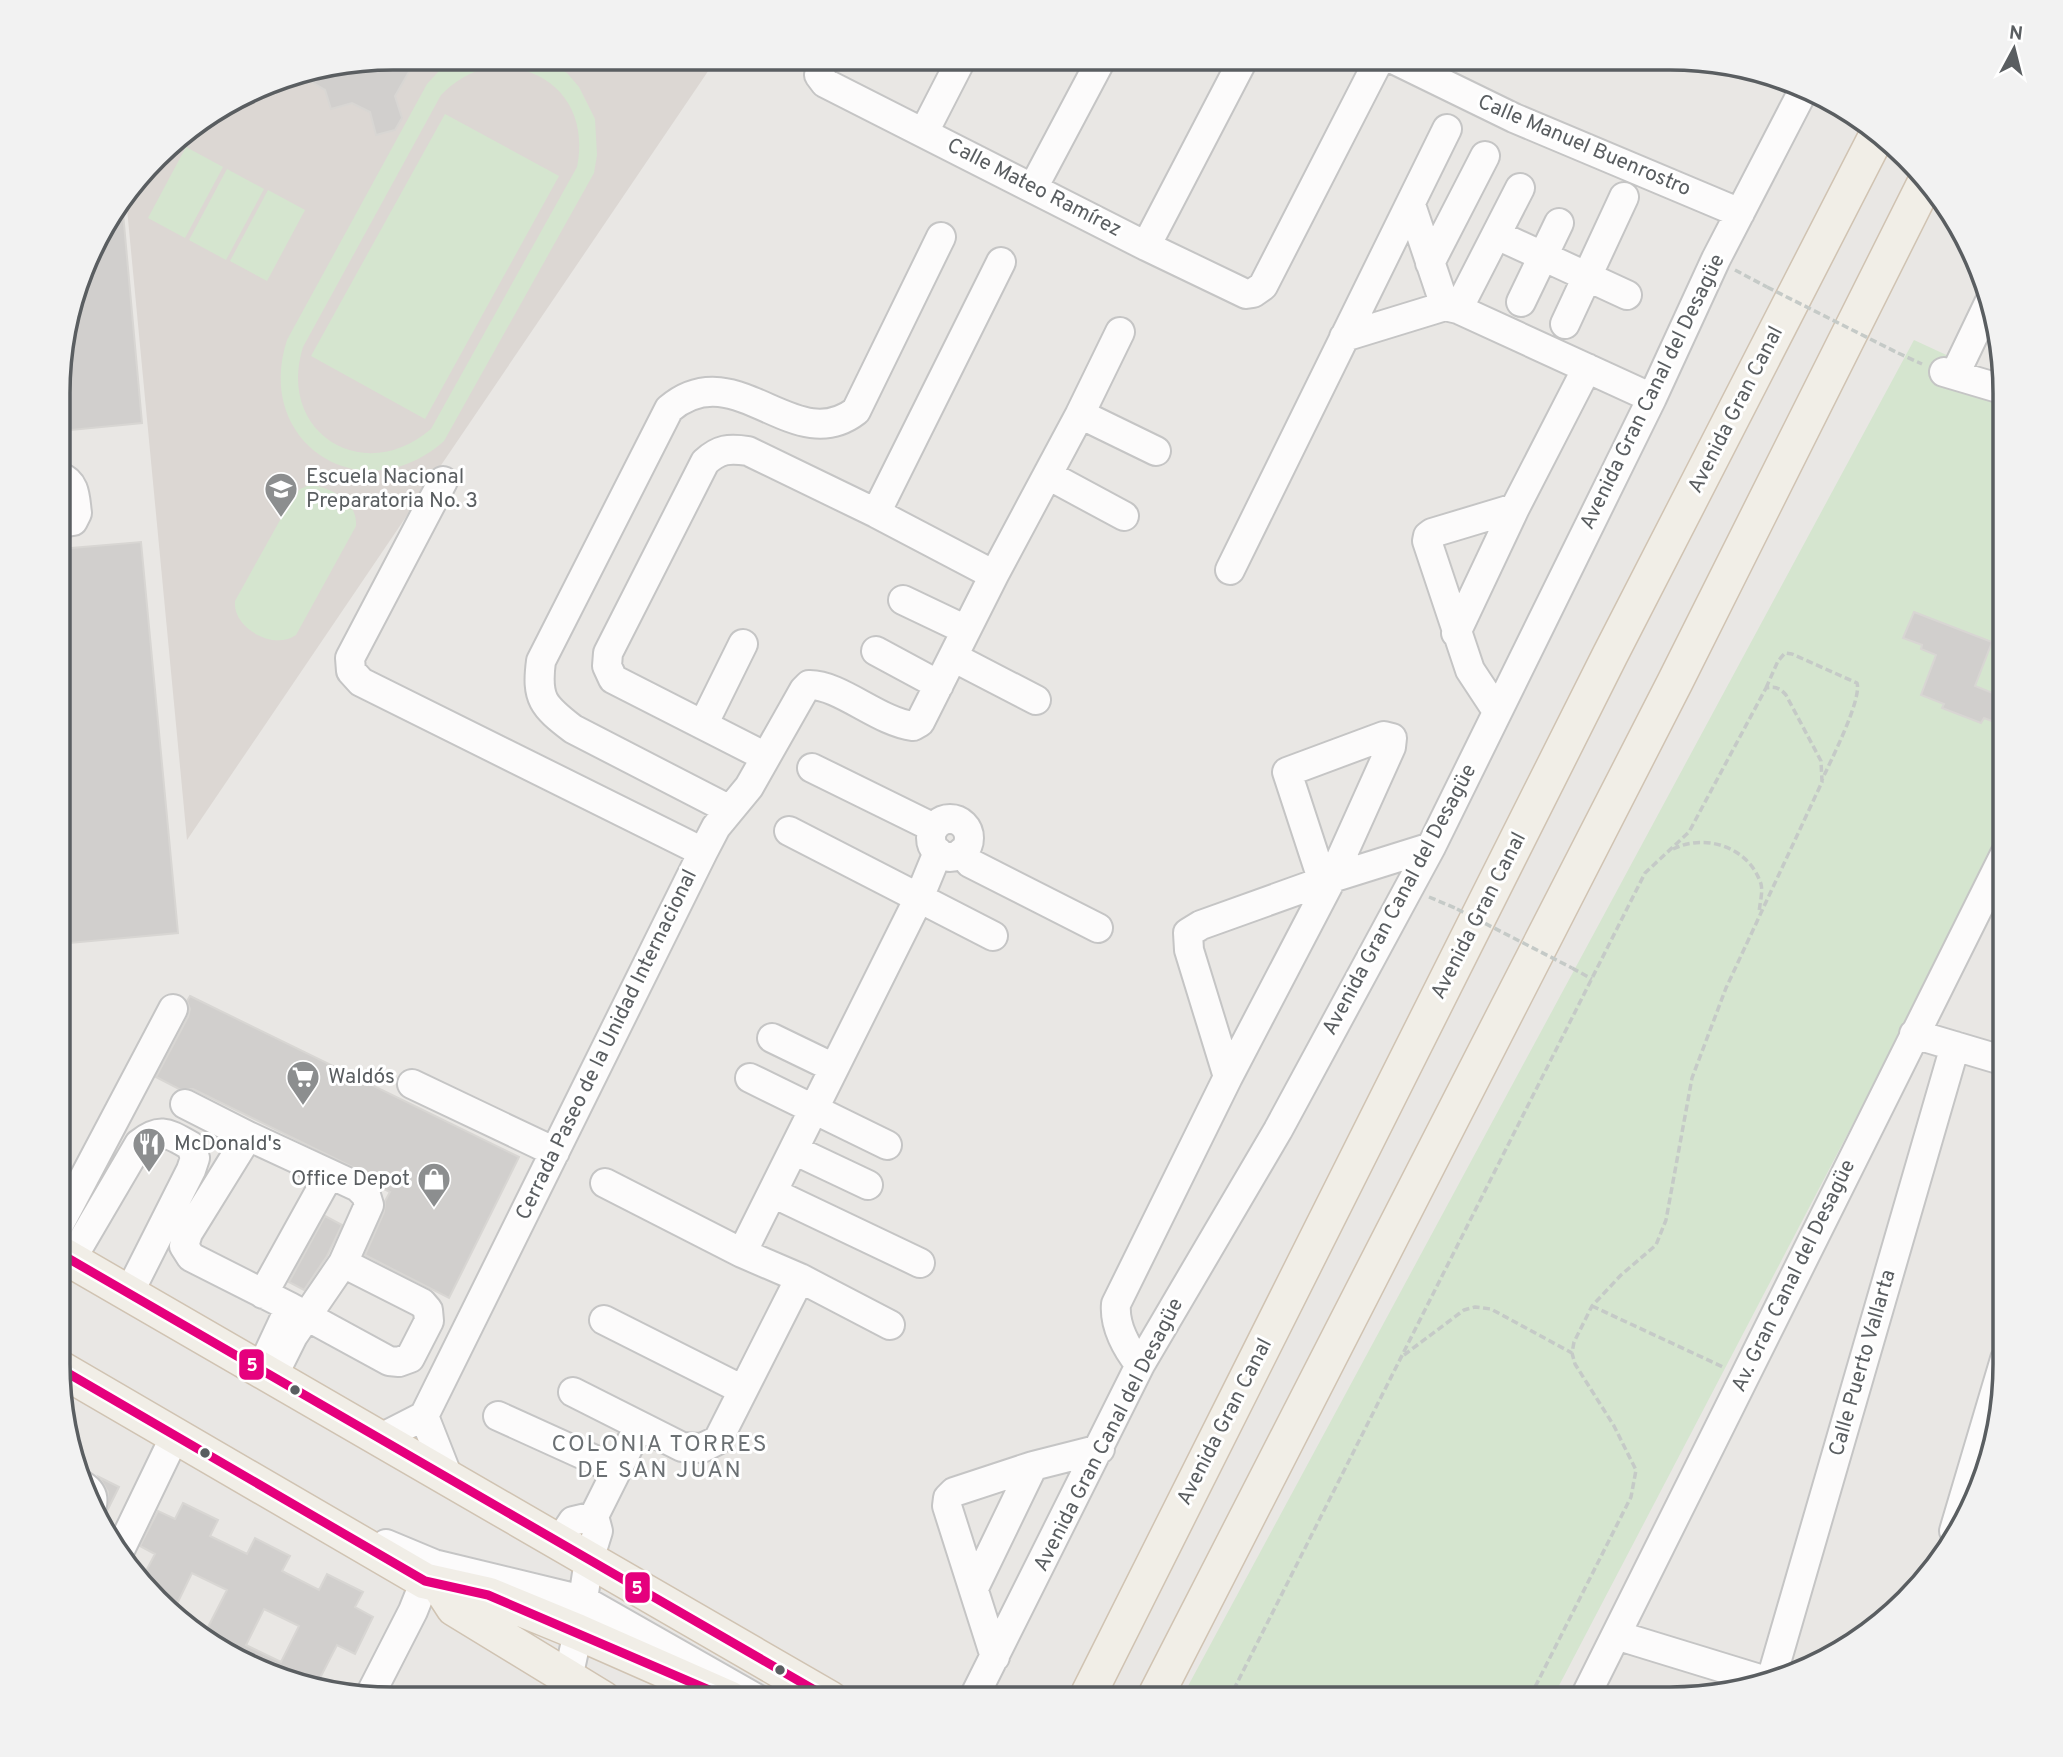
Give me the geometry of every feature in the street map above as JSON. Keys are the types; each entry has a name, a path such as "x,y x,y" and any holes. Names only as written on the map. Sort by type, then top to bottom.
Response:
{"main road":[{"name":"Avenida Gran Canal","path":"1092,1687 1610,655 1873,142"},
{"path":"1160,1687 1675,682 1921,191"},
{"path":"70,1265 129,1293 559,1542 584,1591 714,1687"},
{"path":"71,1375 432,1583 488,1595 584,1591 803,1687"},
{"path":"432,1583 454,1608 583,1687"}],"street":[{"name":"Calle Mateo Ramírez","path":"822,70 825,83 1239,292 1253,293 1263,286 1374,70"},
{"path":"924,132 956,70"},
{"path":"1033,188 1096,70"},
{"path":"1146,246 1238,70"},
{"name":"Calle Manuel Buenrostro","path":"1416,70 1514,118 1740,213"},
{"name":"Avenida Gran Canal del Desagüe","path":"979,1687 1140,1365 1278,1130 1430,847 1652,398 1740,213 1800,98"},
{"path":"1230,570 1447,128"},
{"path":"1430,263 1485,156"},
{"path":"1344,337 1452,307 1497,235 1520,188"},
{"path":"1565,324 1624,197"},
{"path":"1411,205 1430,263 1452,307 1652,398"},
{"path":"1521,302 1559,223"},
{"path":"1497,235 1628,295"},
{"path":"730,810 573,729 556,716 542,701 538,681 541,661 669,409 695,393 734,393 802,422 833,424 845,419 856,411 941,237"},
{"path":"876,513 1001,262"},
{"path":"1983,314 1949,373 1993,387"},
{"path":"876,651 939,685 1120,332"},
{"path":"1456,634 1515,508 1587,368"},
{"path":"1080,414 1156,451"},
{"path":"766,757 612,679 607,666 608,653 705,462 716,452 730,448 748,451 876,513 994,575"},
{"path":"1048,475 1124,516"},
{"path":"443,481 349,658 351,671 361,682 703,852"},
{"path":"70,483 77,513 70,521"},
{"path":"1497,711 1470,670 1428,546 1428,536 1515,508"},
{"path":"903,600 966,631"},
{"path":"703,725 743,644"},
{"path":"953,657 1036,700"},
{"name":"Cerrada Paseo de la Unidad Internacional","path":"424,1416 716,827 749,787 800,696 809,685 823,687 895,722 913,726 924,715 939,685"},
{"path":"1140,1365 1127,1349 1116,1304 1327,880 1391,747 1392,738 1388,736 1287,772 1327,880"},
{"path":"812,768 945,844 970,863 1098,928"},
{"path":"789,831 993,936"},
{"path":"742,1253 945,844"},
{"path":"1228,1077 1189,950 1188,933 1194,927 1430,847"},
{"name":"Av. Gran Canal del Desagüe","path":"1590,1687 1993,878"},
{"path":"70,1204 173,1009"},
{"path":"1914,1034 1993,1057"},
{"path":"772,1038 834,1068"},
{"name":"Calle Puerto Vallarta","path":"1771,1671 1955,1046"},
{"path":"750,1078 887,1145"},
{"path":"412,1084 555,1152"},
{"path":"185,1104 358,1187 366,1195 369,1205 343,1263 298,1311 267,1372"},
{"path":"70,1251 139,1144 151,1134 166,1132 191,1146 195,1158 191,1170 129,1293"},
{"path":"248,1136 188,1233 184,1246 191,1257 389,1361 400,1362 410,1358 429,1321 428,1310 422,1303 343,1263"},
{"path":"794,1150 868,1185"},
{"path":"263,1294 329,1175"},
{"path":"605,1183 890,1325"},
{"path":"773,1193 920,1263"},
{"path":"70,1266 738,1687"},
{"path":"573,1392 682,1447 702,1448 718,1440 800,1278"},
{"path":"604,1320 743,1390"},
{"path":"70,1363 376,1539 434,1564 584,1591 781,1687"},
{"path":"1964,1496 1989,1413"},
{"path":"379,1439 424,1416 447,1477"},
{"path":"498,1416 617,1471"},
{"path":"568,1678 598,1531 597,1509 639,1426"},
{"path":"124,1542 175,1436"},
{"path":"995,1657 947,1506 948,1498 954,1492 1032,1466 1100,1449"},
{"path":"974,1588 1032,1466"},
{"path":"559,1542 573,1521 597,1509"},
{"path":"375,1686 413,1611 432,1583"},
{"path":"1616,1635 1752,1676"}],"path":[{"path":"1738,271 1917,362"},
{"path":"1235,1687 1645,873 1689,832 1778,661 1784,653 1792,654 1857,683 1859,689 1822,782 1726,988 1692,1078 1666,1220 1656,1245 1621,1275 1592,1306 1574,1342 1572,1353 1575,1364 1614,1426 1636,1470 1635,1484 1631,1497 1535,1687"},
{"path":"1766,688 1773,686 1786,695 1821,761 1822,782"},
{"path":"1668,852 1683,844 1699,841 1724,845 1742,856 1754,869 1762,887 1758,917"},
{"path":"1457,909 1592,979"},
{"path":"1592,1306 1744,1377"},
{"path":"1402,1356 1464,1310 1475,1307 1491,1309 1572,1353"}],"shaded area":[{"name":"Escuela Nacional Preparatoria No. 3","path":"393,70 709,70 187,840 127,211 150,180 180,150 232,113 289,87 330,76"}],"green space":[{"path":"441,70 480,70 462,78 441,95 303,347 298,378 302,404 314,426 332,442 354,451 379,453 405,446 431,429 577,167 578,129 573,112 565,98 553,86 539,76 522,70 562,70 579,87 595,119 597,155 594,173 444,441 413,462 381,470 350,468 322,457 300,437 286,410 281,377 287,340 427,84"},
{"path":"445,114 559,176 425,419 311,356"},
{"path":"186,147 223,167 185,238 148,218"},
{"path":"227,169 264,189 226,260 189,240"},
{"path":"268,190 305,210 267,281 230,261"},
{"path":"1914,340 1992,376 1993,856 1558,1687 1187,1687"},
{"path":"310,485 342,497 353,510 356,526 296,635 277,640 266,638 247,628 240,620 235,601 294,495"}],"building":[{"path":"410,70 395,96 402,118 395,130 376,135 370,112 352,103 331,109 325,90 310,81 351,73"},
{"path":"123,217 142,423 70,430 71,372 76,330 87,289 103,250"},
{"path":"141,542 178,933 70,943 70,548"},
{"path":"1914,612 1992,642 1975,686 1993,693 1993,721 1984,718 1981,723 1942,708 1944,704 1921,695 1936,655 1921,649 1922,645 1903,638"},
{"path":"190,996 519,1157 449,1298 365,1255 390,1192 380,1187 369,1175 193,1089 179,1089 156,1077 188,1017 190,1009 187,1001"},
{"path":"325,1216 342,1225 327,1256 304,1290 289,1282"},
{"path":"99,1477 119,1487 107,1511 108,1492"},
{"path":"183,1503 218,1520 210,1536 247,1554 255,1538 290,1556 282,1571 319,1590 327,1574 363,1592 355,1607 373,1617 355,1654 337,1645 320,1678 289,1670 250,1654 208,1628 227,1590 192,1573 177,1604 146,1571 155,1554 140,1546 158,1511 175,1519","holes":["264,1609 299,1626 281,1662 246,1645"]}],"transit line":[{"name":"5","path":"70,1259 809,1687"},
{"name":"5","path":"71,1375 425,1581 488,1595 702,1687"}],"place":[{"name":"Escuela Nacional Preparatoria No. 3","path":"281,519"},
{"name":"Waldo´s","path":"303,1107"},
{"name":"McDonald's","path":"149,1174"},
{"name":"Office Depot","path":"434,1209"}],"district":[{"name":"COLONIA TORRES DE SAN JUAN","path":"660,1458"}]}
